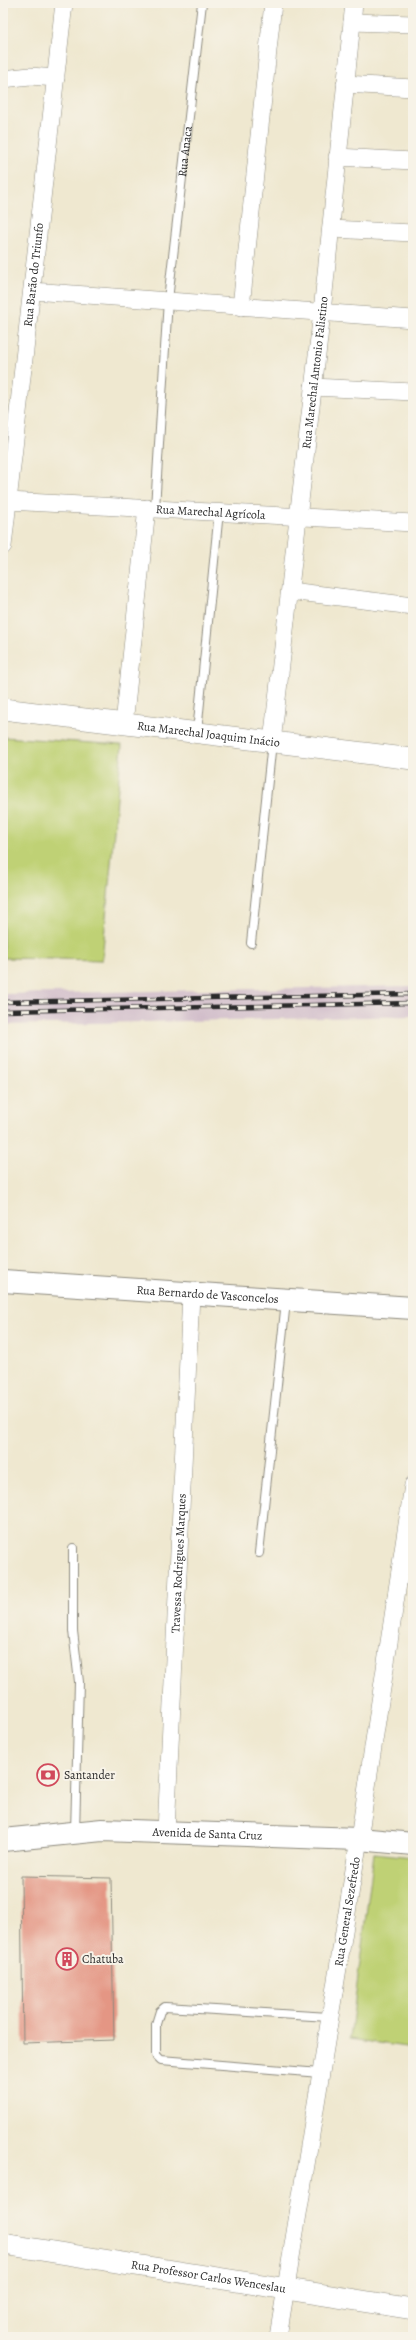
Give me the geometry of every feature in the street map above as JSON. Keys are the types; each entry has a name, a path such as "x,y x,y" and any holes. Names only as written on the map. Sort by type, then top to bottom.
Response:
{"main road":[{"name":"Rua Bernardo de Vasconcelos","path":"3,1281 413,1308"},
{"name":"Avenida de Santa Cruz","path":"3,1840 102,1830 359,1839 413,1844"}],"street":[{"name":"Rua Barão do Triunfo","path":"3,546 8,501 8,464 32,291 64,3"},
{"path":"241,307 273,3"},
{"name":"Rua Marechal Antonio Falistino","path":"272,742 312,387 322,312 354,3"},
{"path":"352,22 413,24"},
{"path":"3,79 30,76 56,78"},
{"path":"345,84 413,88"},
{"path":"337,157 413,161"},
{"path":"331,229 413,233"},
{"path":"32,291 413,319"},
{"path":"312,387 413,392"},
{"name":"Rua Marechal Agrícola","path":"8,501 298,515 413,523"},
{"path":"124,724 151,508"},
{"path":"290,592 413,606"},
{"name":"Rua Marechal Joaquim Inácio","path":"3,709 413,759"},
{"name":"Travessa Rodrigues Marques","path":"166,1832 191,1294"},
{"name":"Rua General Sezefredo","path":"278,2337 359,1839 413,1485"},
{"name":"Rua Professor Carlos Wenceslau","path":"3,2244 413,2309"}],"lane":[{"name":"Rua Anaca","path":"151,508 168,300 202,3"},
{"path":"197,732 219,511"},
{"path":"251,943 272,742"},
{"path":"259,1553 286,1300"},
{"path":"73,1548 73,1631 79,1682 75,1832"},
{"path":"320,2073 161,2060 156,2055 156,2024 160,2011 166,2007 330,2017"}],"shaded area":[{"path":"413,986 413,1016 3,1025 3,994"}],"green space":[{"path":"3,737 122,745 102,960 3,958"},
{"path":"374,1853 413,1857 413,2048 350,2039"}],"building":[{"name":"Chatuba","path":"21,1876 111,1878 114,2040 23,2043"}],"railway":[{"path":"3,1002 413,994"},
{"path":"3,1011 413,1003"}],"place":[{"name":"Santander","path":"48,1775"},
{"name":"Chatuba","path":"67,1959"}]}
